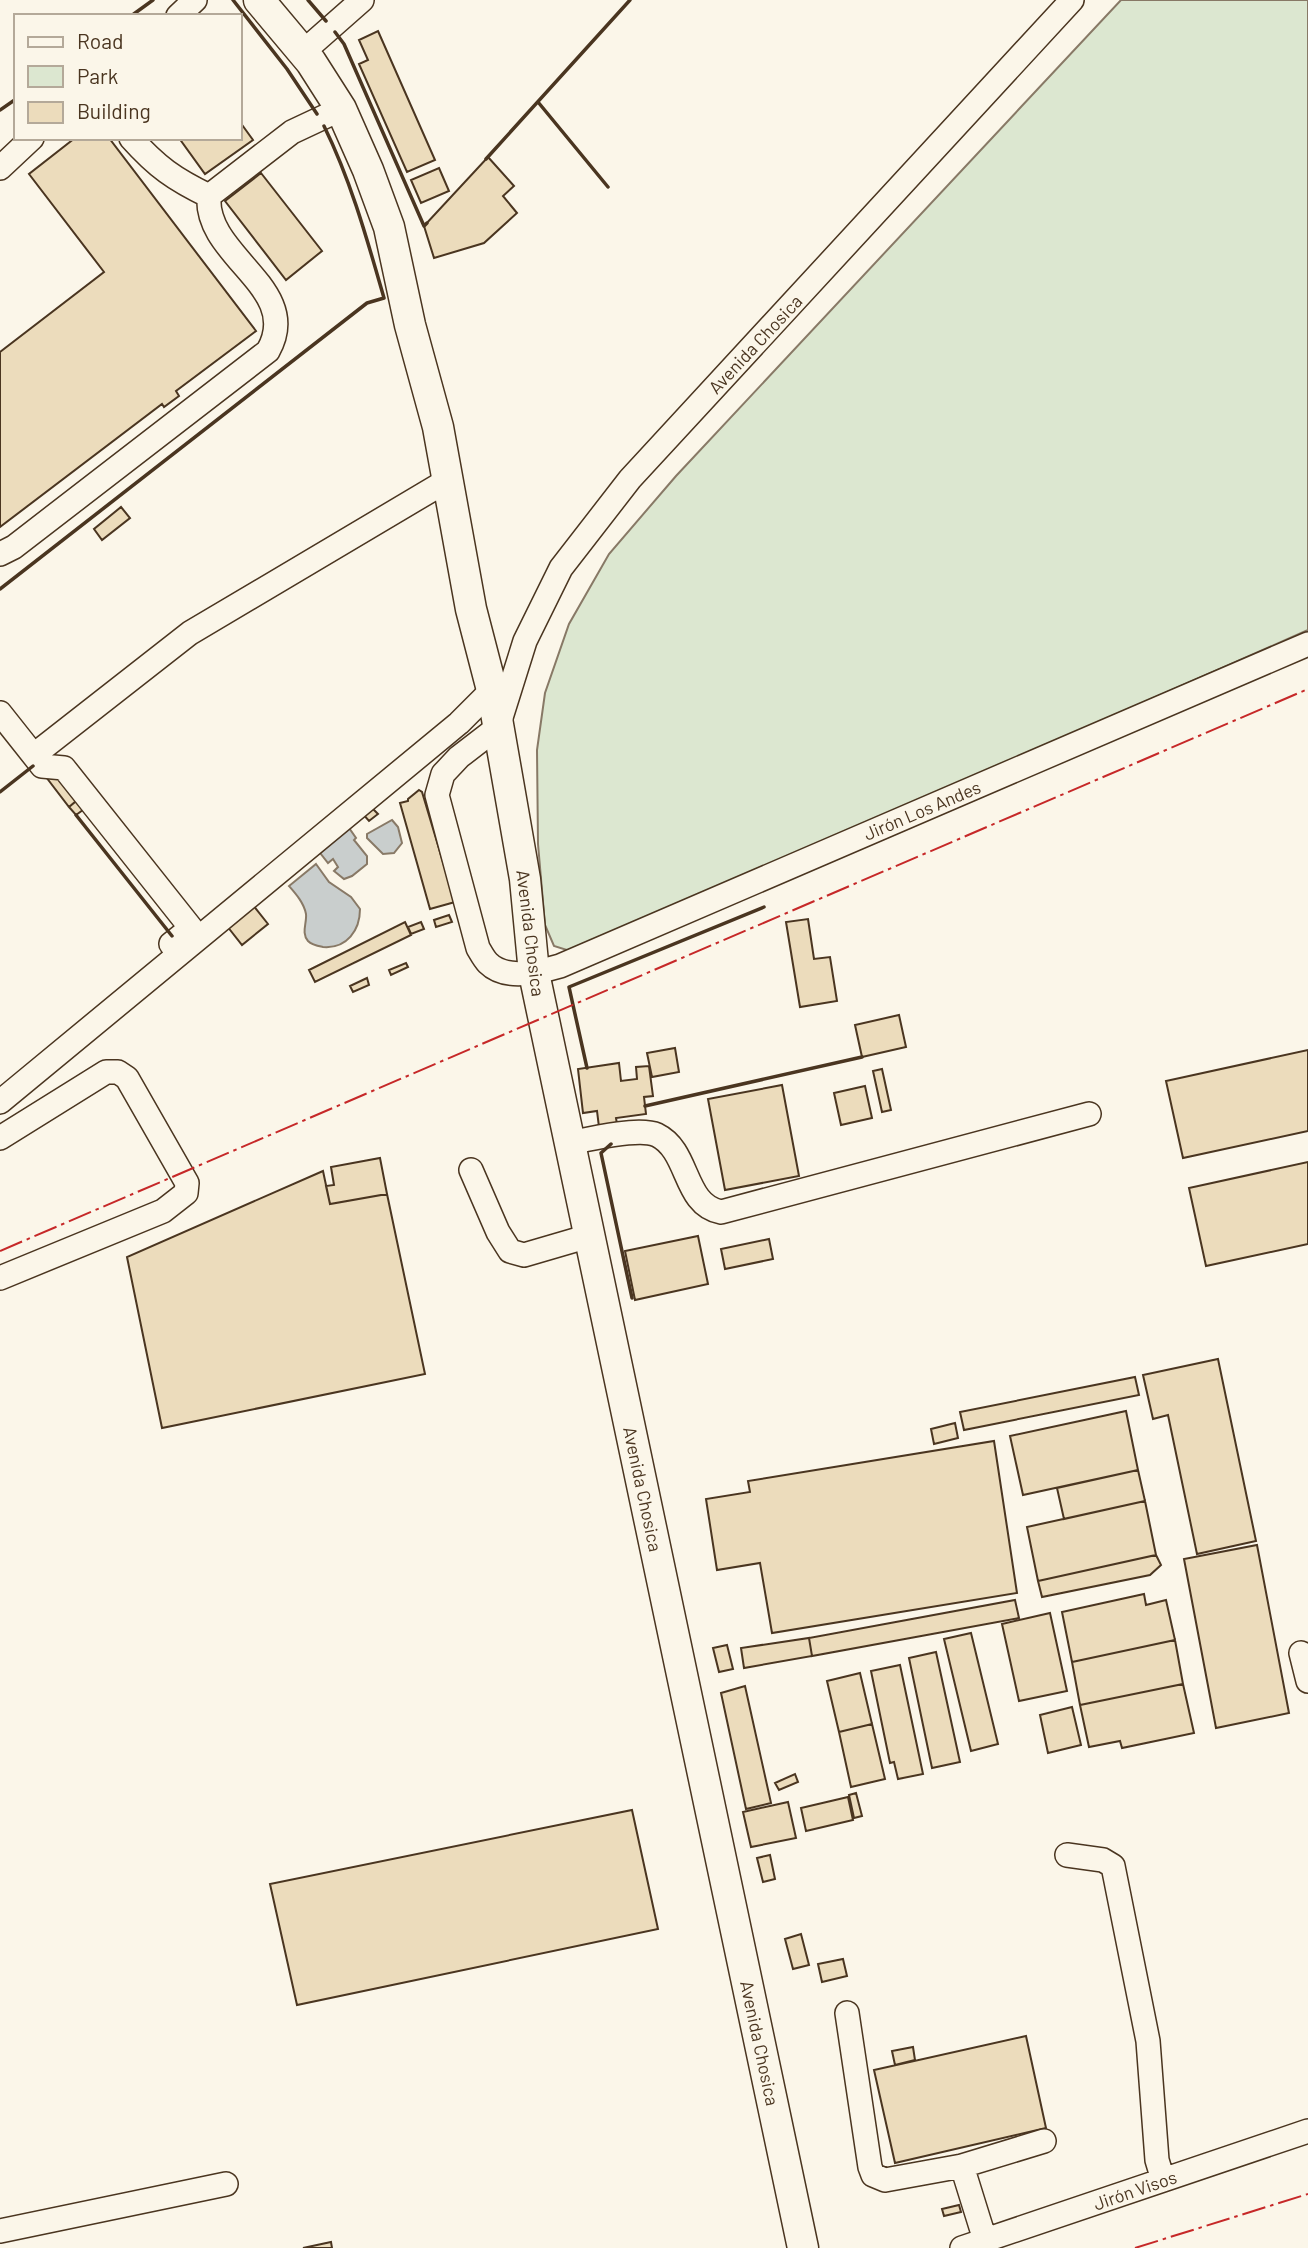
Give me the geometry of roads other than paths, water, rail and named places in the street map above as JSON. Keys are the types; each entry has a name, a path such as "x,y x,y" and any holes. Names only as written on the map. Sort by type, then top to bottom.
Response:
{"main road":[{"name":"Avenida Chosica","path":"259,0 303,51 341,109 368,170 389,227 410,325 438,427 471,609 492,690 525,879 534,973 803,2248"}],"street":[{"path":"180,14 195,0"},
{"path":"303,51 362,0"},
{"name":"Avenida Chosica","path":"498,727 525,641 561,568 630,479 1072,0"},
{"path":"0,554 14,547 268,351 277,328 273,303 215,229 208,208 209,195 292,132 341,109"},
{"path":"0,168 30,140"},
{"path":"133,140 148,157 178,181 209,195"},
{"path":"34,755 190,633 448,480"},
{"name":"Jirón Los Andes","path":"534,973 560,966 1308,644"},
{"path":"0,1102 459,723 492,690"},
{"path":"0,713 42,766 64,768 191,928 170,944 179,954"},
{"path":"498,727 459,757 443,774 437,795 478,948 489,965 507,972 534,973"},
{"path":"0,1138 106,1072 118,1072 127,1078 187,1183 186,1193 163,1211 0,1278"},
{"path":"570,1143 614,1134 655,1134 672,1146 699,1200 710,1210 721,1212 1089,1114"},
{"path":"471,1170 498,1232 510,1251 524,1255 589,1236"},
{"path":"1301,1653 1308,1681"},
{"path":"1067,1855 1103,1860 1113,1866 1148,2041 1157,2160 1163,2180"},
{"path":"847,2013 873,2175 885,2180 962,2166 1044,2141"},
{"name":"Jirón Visos","path":"962,2248 1308,2131"},
{"path":"962,2166 985,2241"},
{"path":"0,2231 226,2184"}]}
